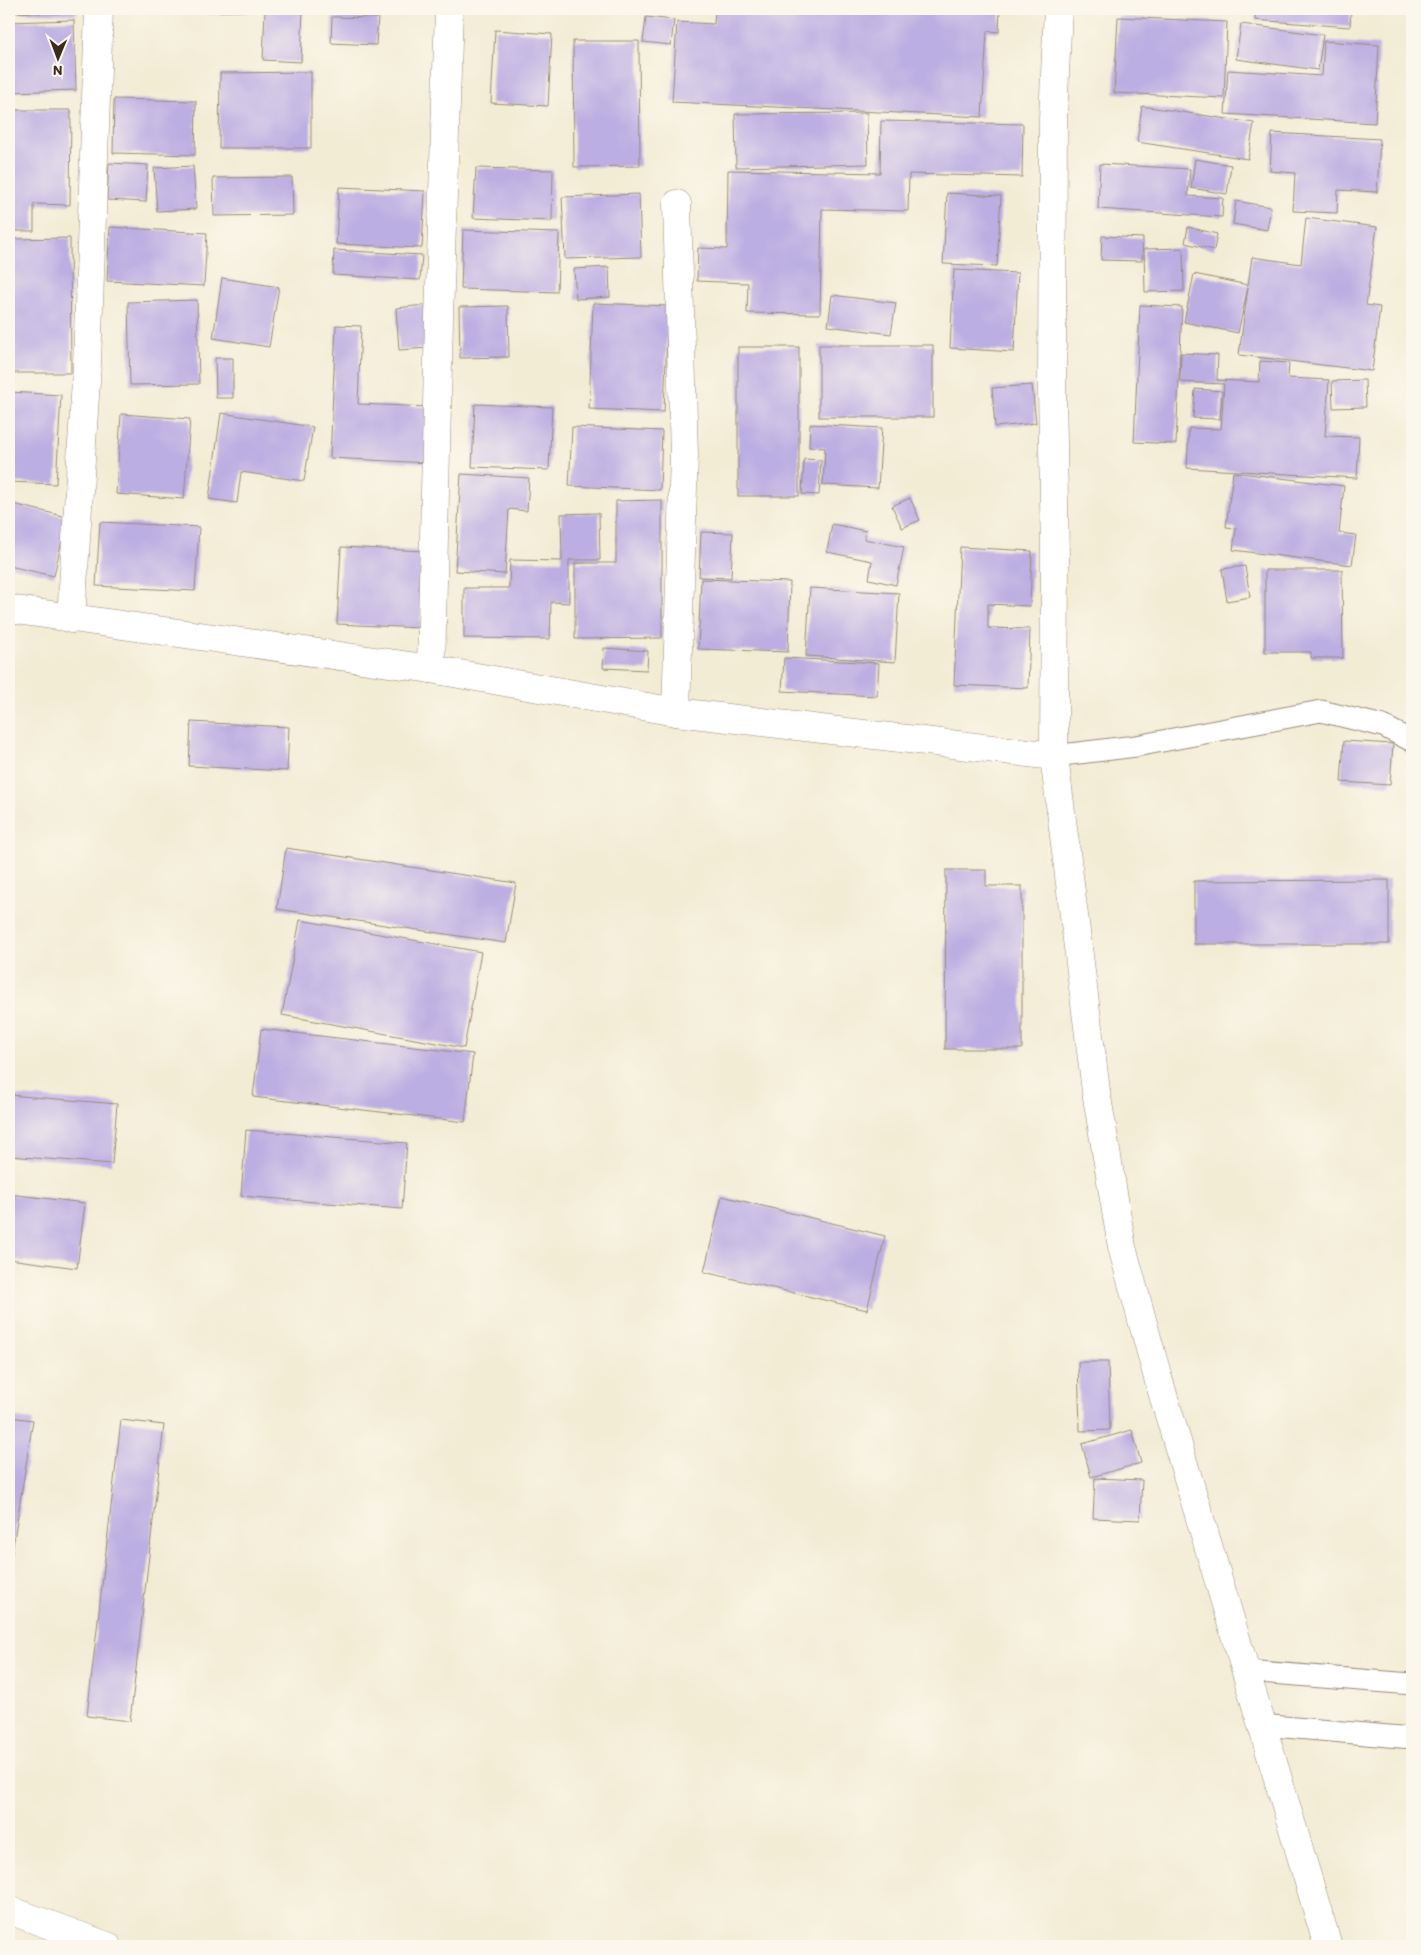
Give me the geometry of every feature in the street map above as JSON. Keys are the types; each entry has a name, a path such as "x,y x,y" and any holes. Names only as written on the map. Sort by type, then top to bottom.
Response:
{"street":[{"path":"71,618 87,364 99,9"},
{"path":"431,669 439,318 449,9"},
{"path":"1058,9 1053,129 1054,756 1096,1091 1122,1247 1158,1378 1328,1946"},
{"path":"676,712 684,455 677,204"},
{"path":"9,609 431,669 676,712 1054,756"},
{"path":"9,1910 107,1946"}],"lane":[{"path":"1054,756 1136,746 1321,711 1383,726 1412,741"},
{"path":"1246,1671 1412,1684"},
{"path":"1262,1725 1412,1738"}],"building":[{"path":"9,9 77,9 77,14 9,12"},
{"path":"206,9 246,9 246,11 206,12"},
{"path":"265,9 303,9 301,62 263,60"},
{"path":"715,9 1000,9 999,32 987,31 982,117 672,102 677,22 714,24"},
{"path":"1256,9 1351,9 1350,27 1255,20"},
{"path":"332,17 378,18 376,45 331,43"},
{"path":"646,17 674,20 671,45 643,42"},
{"path":"1118,17 1227,22 1224,98 1114,93"},
{"path":"74,20 76,90 9,92 9,22"},
{"path":"1241,24 1323,35 1318,70 1236,59"},
{"path":"495,30 552,34 548,106 491,103"},
{"path":"573,41 639,41 640,166 574,167"},
{"path":"1324,41 1379,45 1375,123 1225,114 1228,70 1322,76"},
{"path":"311,72 311,148 219,148 220,73"},
{"path":"114,99 196,101 195,155 113,153"},
{"path":"1142,106 1254,123 1248,159 1137,142"},
{"path":"9,110 71,110 70,205 34,204 34,231 9,231"},
{"path":"867,113 868,164 736,167 735,114"},
{"path":"881,121 1023,124 1022,177 909,174 908,211 822,209 820,314 747,313 748,283 697,281 698,248 727,249 728,170 880,173"},
{"path":"1272,133 1380,139 1377,192 1338,190 1337,213 1293,211 1295,173 1270,171"},
{"path":"1195,159 1231,165 1227,194 1191,188"},
{"path":"109,163 148,165 146,202 107,200"},
{"path":"1100,164 1190,169 1188,196 1223,198 1222,217 1098,209"},
{"path":"193,166 196,209 157,211 154,168"},
{"path":"476,168 553,170 552,221 473,218"},
{"path":"292,177 293,215 214,216 213,178"},
{"path":"339,187 425,191 422,248 336,244"},
{"path":"947,193 1001,196 997,266 943,264"},
{"path":"639,194 641,257 565,259 562,197"},
{"path":"1236,201 1271,207 1267,230 1233,224"},
{"path":"1306,218 1377,227 1366,305 1380,307 1372,371 1239,355 1248,287 1238,333 1184,322 1194,274 1248,285 1252,257 1301,264"},
{"path":"110,227 207,233 204,286 107,281"},
{"path":"1188,227 1217,234 1214,250 1185,243"},
{"path":"463,230 559,233 557,292 461,289"},
{"path":"1102,236 1143,238 1142,261 1101,260"},
{"path":"70,238 71,373 9,373 9,239"},
{"path":"1183,248 1184,291 1145,292 1144,249"},
{"path":"334,250 422,255 420,280 333,275"},
{"path":"609,267 610,297 576,299 574,269"},
{"path":"954,270 1018,273 1014,352 950,348"},
{"path":"222,278 279,287 269,347 213,338"},
{"path":"832,295 896,303 891,334 828,326"},
{"path":"197,300 199,384 130,385 128,302"},
{"path":"593,303 668,306 664,412 589,409"},
{"path":"425,305 429,348 399,350 396,308"},
{"path":"1140,305 1182,307 1176,444 1134,442"},
{"path":"508,306 509,357 460,358 459,307"},
{"path":"336,325 361,326 358,404 430,407 428,463 330,458"},
{"path":"819,345 933,345 933,417 819,417"},
{"path":"738,347 799,347 799,496 738,496"},
{"path":"1181,353 1218,355 1217,380 1259,382 1260,361 1289,363 1288,378 1329,380 1325,436 1359,437 1357,478 1187,468 1189,428 1221,429 1224,384 1180,382"},
{"path":"215,358 233,358 233,398 216,398"},
{"path":"1365,380 1366,407 1333,408 1332,381"},
{"path":"1032,385 1036,423 995,427 992,388"},
{"path":"1195,389 1222,391 1220,419 1193,418"},
{"path":"9,392 61,395 56,484 9,482"},
{"path":"475,404 552,407 549,470 472,467"},
{"path":"221,413 313,427 304,481 241,472 237,503 209,499"},
{"path":"121,414 190,419 184,499 116,494"},
{"path":"810,424 882,428 878,488 823,485 825,448 809,447"},
{"path":"572,427 662,431 660,490 569,486"},
{"path":"804,459 821,460 819,495 802,494"},
{"path":"1233,472 1344,486 1339,533 1356,535 1352,565 1233,550 1236,528 1226,527"},
{"path":"461,474 529,478 527,511 509,509 505,574 455,571"},
{"path":"910,498 920,520 902,528 892,506"},
{"path":"662,500 662,638 575,639 575,563 616,563 616,501"},
{"path":"9,503 67,517 54,576 9,566"},
{"path":"599,513 600,560 569,560 569,603 551,602 550,639 464,638 464,588 509,588 510,560 562,561 561,514"},
{"path":"100,522 199,527 195,591 96,586"},
{"path":"832,524 866,531 864,539 904,547 896,585 869,579 872,561 827,552"},
{"path":"701,532 733,533 731,578 699,577"},
{"path":"341,547 424,551 420,628 337,624"},
{"path":"960,547 1032,551 1030,606 988,604 988,628 1030,629 1028,688 954,685"},
{"path":"1245,566 1250,597 1227,601 1222,569"},
{"path":"1265,570 1342,570 1343,658 1311,658 1311,652 1265,652"},
{"path":"701,579 790,582 788,652 698,649"},
{"path":"810,588 899,593 895,662 806,656"},
{"path":"604,648 648,651 647,670 603,668"},
{"path":"784,658 879,663 877,696 782,691"},
{"path":"191,722 289,727 287,771 189,766"},
{"path":"1344,741 1393,744 1390,785 1341,782"},
{"path":"286,848 516,883 506,943 277,909"},
{"path":"946,870 986,870 986,886 1022,886 1022,1049 945,1049"},
{"path":"1389,880 1389,944 1194,944 1194,881"},
{"path":"300,920 481,952 464,1048 282,1015"},
{"path":"261,1029 473,1054 465,1122 253,1097"},
{"path":"9,1095 117,1104 112,1164 9,1156"},
{"path":"246,1130 407,1143 402,1209 241,1196"},
{"path":"9,1194 85,1203 77,1268 9,1259"},
{"path":"722,1196 885,1236 867,1310 704,1272"},
{"path":"1078,1362 1108,1362 1110,1430 1080,1431"},
{"path":"9,1417 33,1420 10,1565 9,1564"},
{"path":"121,1420 164,1425 130,1721 87,1716"},
{"path":"1132,1430 1141,1463 1091,1477 1082,1444"},
{"path":"1095,1478 1142,1480 1140,1520 1093,1518"}]}
